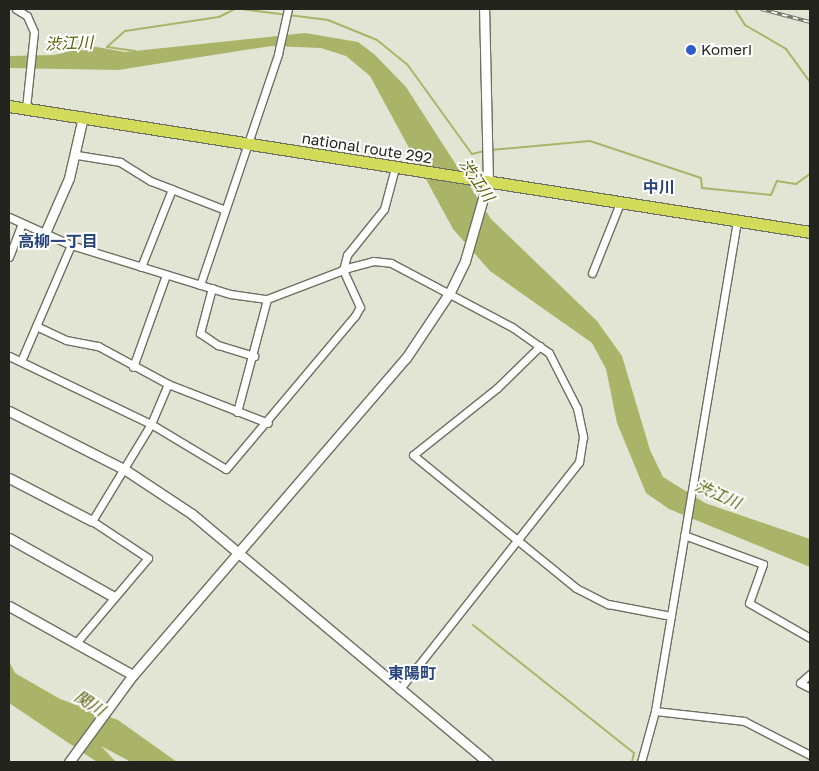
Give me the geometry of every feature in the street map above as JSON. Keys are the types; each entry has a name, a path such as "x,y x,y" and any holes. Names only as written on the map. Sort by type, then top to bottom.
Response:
{"highway":[{"name":"national route 292","path":"9,106 247,145 810,232"}],"street":[{"path":"16,9 31,22 34,48 26,108"},
{"path":"200,285 278,54 288,9"},
{"path":"69,762 131,678 237,552 406,358 450,292 465,261 486,196 488,181 484,9"},
{"path":"45,233 77,156 83,117"},
{"path":"77,156 120,162 172,189 224,210"},
{"path":"9,356 151,424 226,469 268,423 360,307 343,270 347,255 384,209 400,169"},
{"path":"142,267 172,189"},
{"path":"592,273 620,203"},
{"path":"9,217 71,245 200,285 267,299 343,270 373,261 392,263 450,292 540,346 558,365 570,389 582,445 570,478 398,690"},
{"path":"641,762 655,711 737,220"},
{"path":"9,257 22,223"},
{"path":"21,362 71,245"},
{"path":"132,367 166,275"},
{"path":"212,288 200,333 218,345 254,356"},
{"path":"237,412 254,356 267,299"},
{"path":"36,326 66,340 98,346 132,367 168,384 268,423"},
{"path":"540,346 497,388 413,455 576,588 608,604 671,616"},
{"path":"92,521 151,424 168,384"},
{"path":"9,411 124,469 192,514 398,690 488,762"},
{"path":"9,478 92,521 148,558 76,643"},
{"path":"684,535 763,564 749,603 810,638"},
{"path":"9,538 114,597"},
{"path":"9,606 76,643 131,678"},
{"path":"810,674 800,683 810,688"},
{"path":"655,711 744,721 810,755"}],"shaded area":[{"path":"305,33 358,42 374,54 406,87 491,219 597,321 622,356 650,450 663,477 705,503 810,539 810,567 669,509 646,493 617,423 606,369 592,343 490,271 453,229 370,76 346,56 321,48 271,46 118,70 9,68 9,56 54,55 91,46 125,52"},
{"path":"9,661 15,673 60,699 118,720 177,762 131,762 101,746 116,762 97,762 9,703"}],"waterway":[{"path":"135,51 107,47 125,31 219,17 235,9"},
{"name":"渋江川","path":"241,9 328,20 377,40 407,64 472,154 484,151"},
{"path":"735,9 745,25 786,49 810,82"},
{"path":"491,150 590,141 701,178 702,188 771,195 777,181 796,184 810,174"},
{"path":"473,625 634,753 632,762"}],"railway":[{"path":"761,9 810,22"}],"place":[{"name":"Komeri","path":"691,50"}],"district":[{"name":"中川","path":"659,187"},
{"name":"高柳一丁目","path":"58,241"},
{"name":"東陽町","path":"412,673"}],"water label":[{"name":"関川","path":"90,703"}]}
